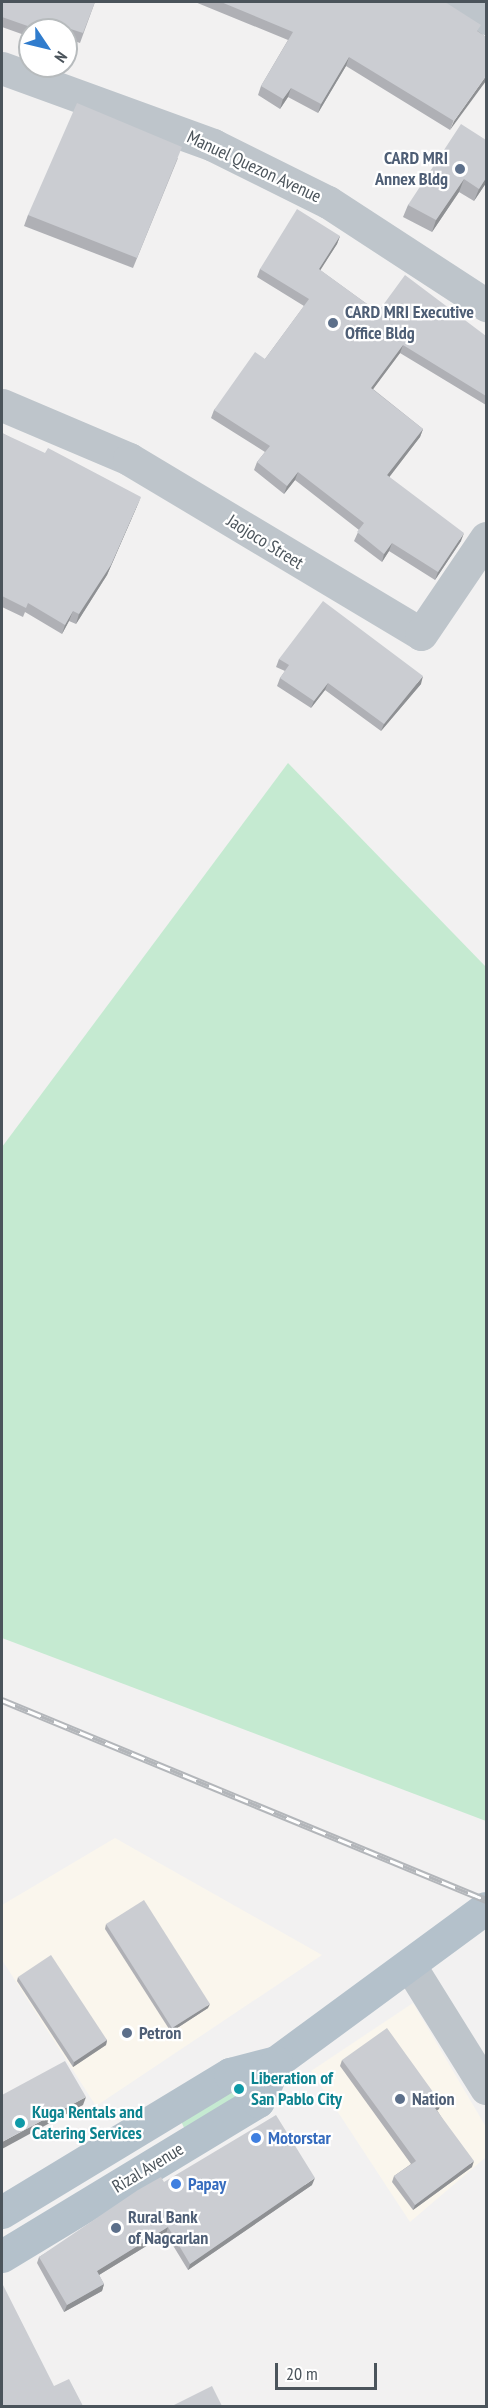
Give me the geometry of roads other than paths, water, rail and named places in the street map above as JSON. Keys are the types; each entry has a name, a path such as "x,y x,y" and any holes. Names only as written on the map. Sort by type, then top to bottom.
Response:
{"main road":[{"name":"Rizal Avenue","path":"2,2212 230,2074 276,2062 410,1966 486,1908"},
{"name":"Rizal Avenue","path":"2,2256 258,2101 276,2062"}],"street":[{"path":"457,2 486,18"},
{"name":"Manuel Quezon Avenue","path":"2,68 213,145 328,202 486,305"},
{"name":"Jaojoco Street","path":"2,405 129,459 421,634 486,538"},
{"path":"410,1966 486,2088"}],"railway":[{"path":"2,1700 486,1900"}],"place":[{"name":"CARD MRI Annex Bldg","path":"460,169"},
{"name":"CARD MRI Executive Office Bldg","path":"333,323"},
{"name":"Petron","path":"127,2033"},
{"name":"Liberation of San Pablo City","path":"239,2089"},
{"name":"Nation","path":"400,2099"},
{"name":"Kuga Rentals and Catering Services","path":"20,2123"},
{"name":"Motorstar","path":"256,2138"},
{"name":"Papay","path":"176,2184"},
{"name":"Rural Bank of Nagcarlan","path":"116,2228"}]}
